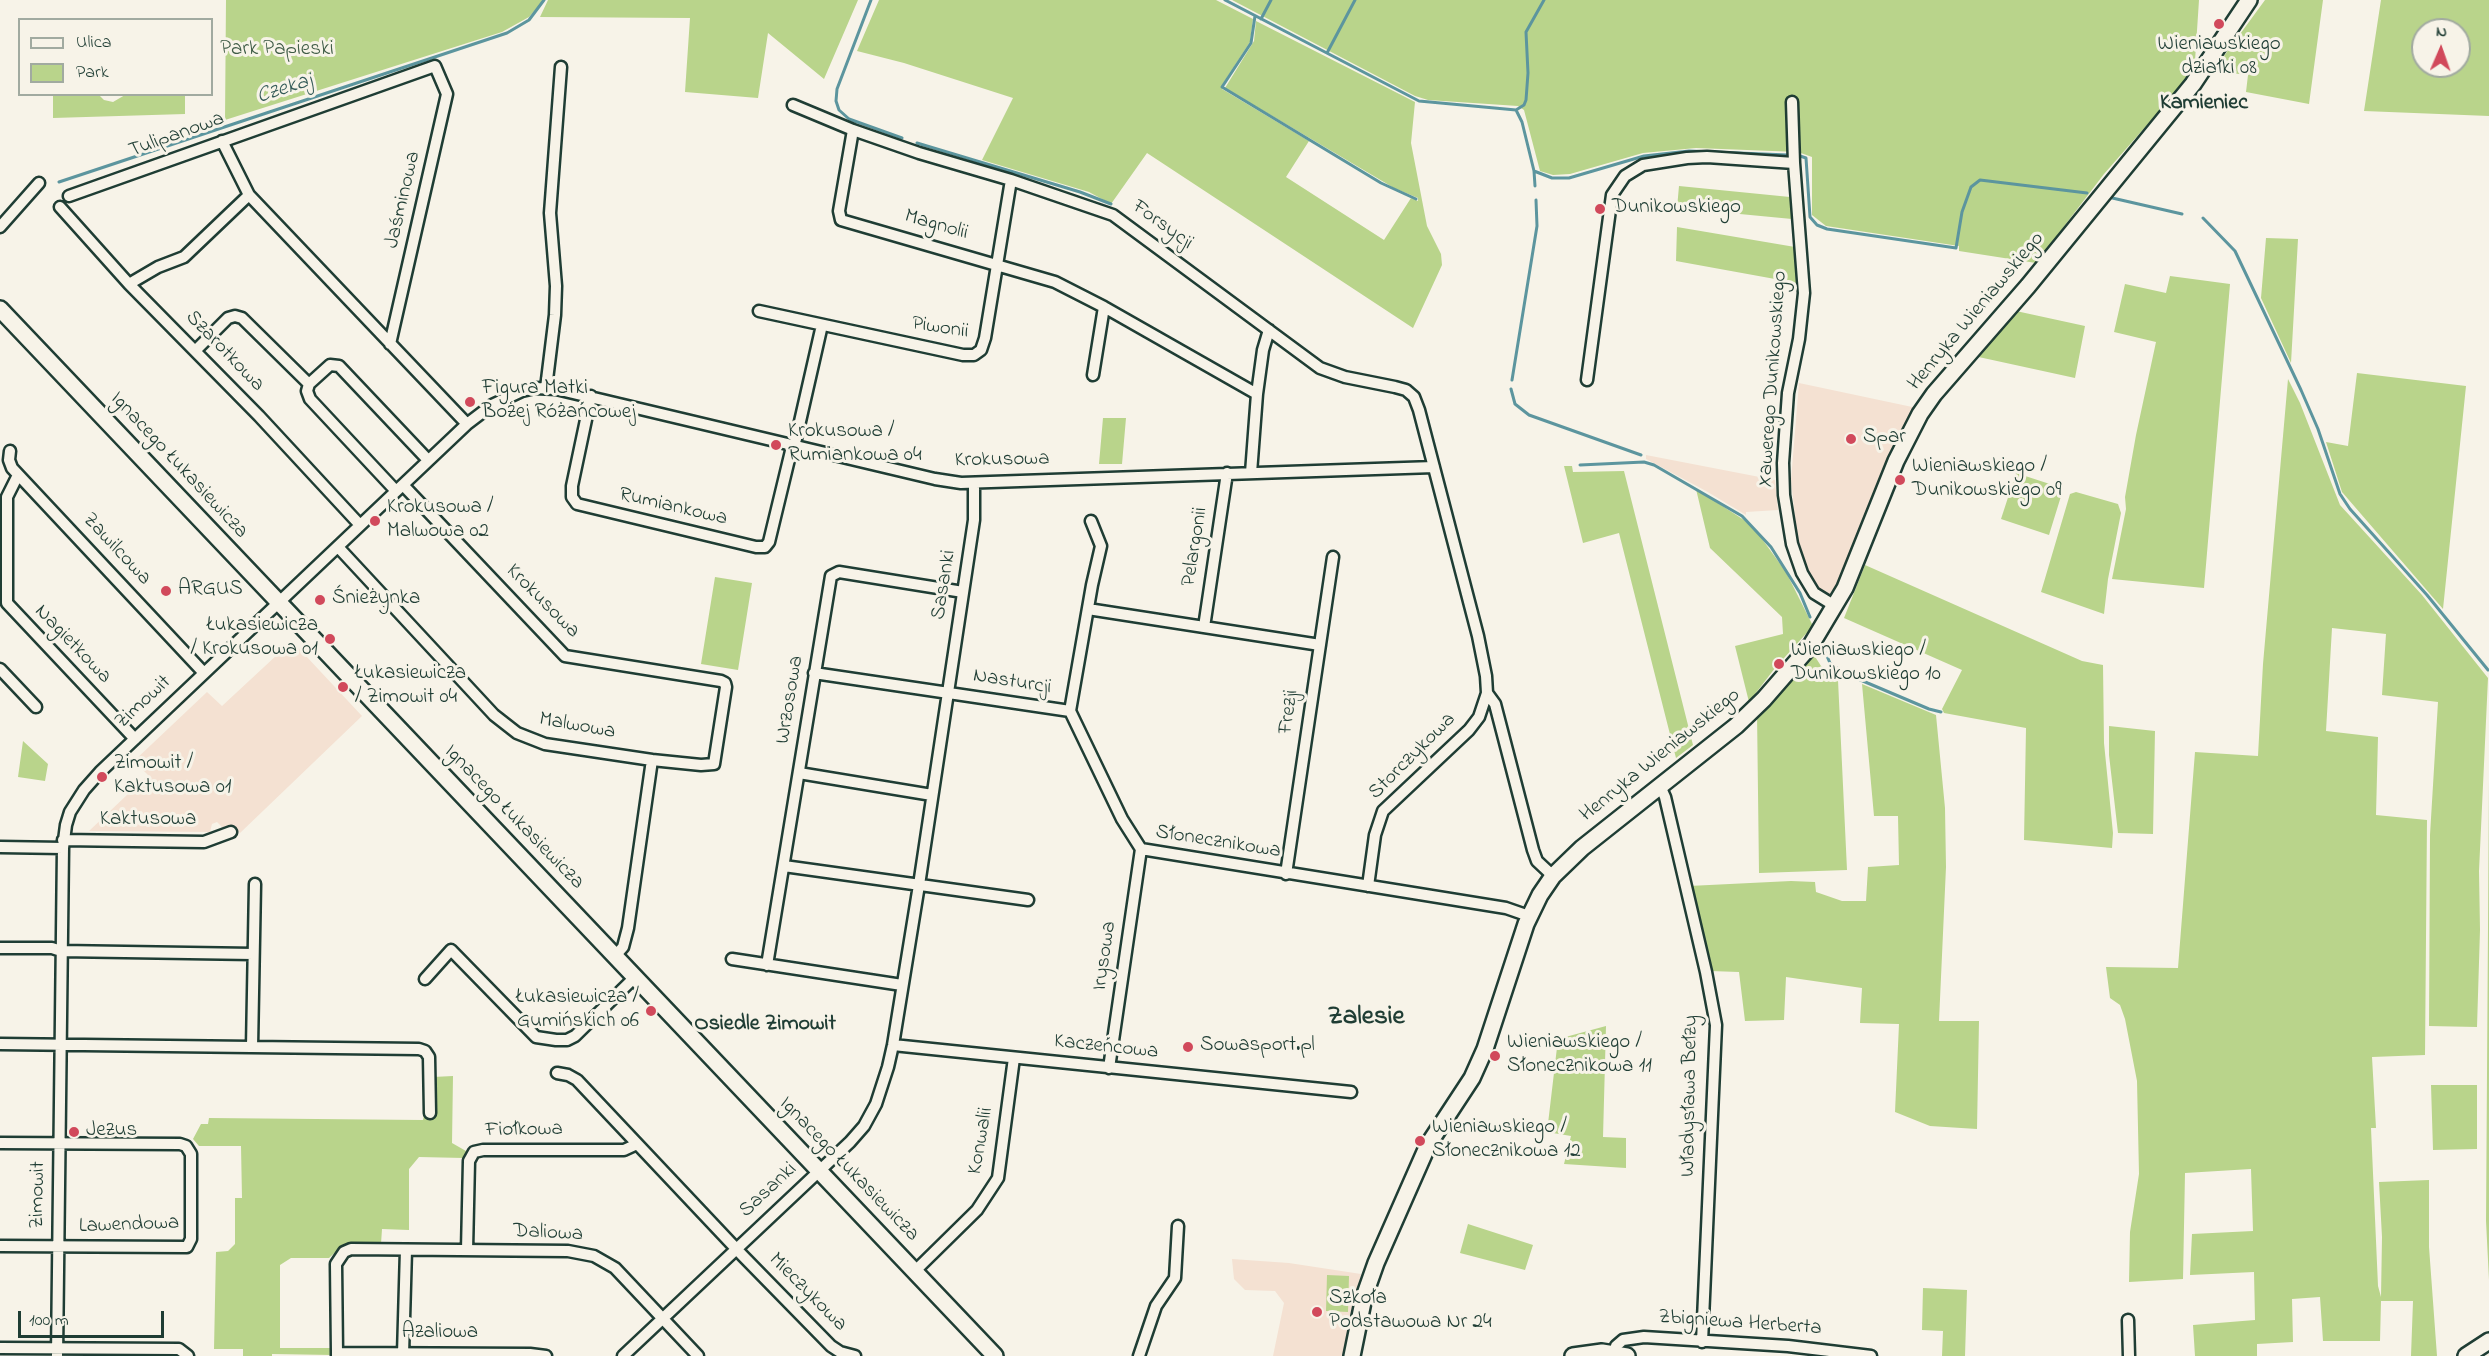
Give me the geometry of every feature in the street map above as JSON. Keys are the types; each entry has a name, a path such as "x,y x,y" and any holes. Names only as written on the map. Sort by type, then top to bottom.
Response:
{"street":[{"name":"Henryka Wieniawskiego","path":"1352,1356 1364,1297 1376,1263 1428,1145 1472,1078 1485,1049 1529,916 1553,876 1594,837 1720,740 1764,699 1810,645 1835,606 1855,567 1896,461 1920,414 1934,394 2035,277 2186,92 2250,0"},
{"name":"Tulipanowa","path":"69,196 435,66"},
{"name":"Jaśminowa","path":"390,344 447,94 435,66"},
{"path":"546,388 555,315 556,286 550,213 561,67"},
{"name":"Xawerego Dunikowskiego","path":"1792,102 1794,163 1804,293 1799,339 1788,393 1783,463 1784,495 1792,544 1802,573 1814,594 1835,606"},
{"name":"Forsycji","path":"793,105 853,130 919,153 1097,208 1125,221 1320,368 1345,377 1395,387 1412,395 1419,410 1434,467"},
{"name":"Magnolii","path":"853,130 839,212 841,220 1054,282 1104,307 1257,394"},
{"path":"222,141 249,195 467,424"},
{"path":"1587,380 1612,195 1625,176 1643,165 1687,158 1707,157 1794,163"},
{"name":"Piwonii","path":"759,312 963,355 974,355 981,350 985,338 1011,180"},
{"path":"0,227 39,183"},
{"path":"129,284 158,267 184,257 249,195"},
{"name":"Szarotkowa","path":"60,207 129,284 360,525"},
{"path":"1093,375 1104,307"},
{"name":"Ignacego Łukasiewicza","path":"0,309 995,1356"},
{"name":"Krokusowa","path":"195,351 228,318 238,316 309,384 307,391 310,399 565,656 725,683 714,764 701,765 652,760"},
{"path":"794,444 822,325"},
{"path":"1251,473 1257,394 1263,350 1269,330"},
{"path":"309,384 330,365 339,366 428,460"},
{"name":"Krokusowa","path":"279,603 467,424 492,405 528,389 546,388 591,396 935,479 974,483 1434,467"},
{"name":"Rumiankowa","path":"591,396 572,486 574,500 582,506 756,548 765,547 769,542 794,444"},
{"name":"Zawilcowa","path":"10,451 9,464 18,475 204,673"},
{"name":"Storczykowa","path":"1368,886 1375,835 1383,811 1469,730 1479,717 1487,693 1478,636 1434,467"},
{"name":"Pelargonii","path":"1204,627 1227,473"},
{"name":"Nagietkowa","path":"18,475 7,497 4,607 135,739"},
{"name":"Sasanki","path":"623,1356 857,1135 871,1115 882,1087 893,1045 974,520 974,483"},
{"path":"1070,711 1101,546 1091,521"},
{"name":"Malwowa","path":"338,547 494,715 517,734 545,744 652,760"},
{"name":"Frezji","path":"1286,874 1334,557"},
{"name":"Wrzosowa","path":"767,964 832,573 839,572 963,592"},
{"name":"Zimowit","path":"57,1352 63,844 68,819 78,799 100,772 279,603"},
{"path":"1088,609 1320,645"},
{"path":"0,669 36,707"},
{"path":"814,673 948,693"},
{"name":"Nasturcji","path":"948,693 1070,711"},
{"name":"Storczykowa","path":"1487,693 1495,704 1533,850 1537,861 1553,876"},
{"name":"Słonecznikowa","path":"1070,711 1122,819 1141,849 1506,908 1529,916"},
{"path":"615,956 623,946 628,928 652,760"},
{"path":"799,773 932,795"},
{"name":"Władysława Bełzy","path":"1659,786 1665,797 1706,972 1716,1025 1702,1342"},
{"name":"Kaktusowa","path":"63,844 204,842 231,832"},
{"path":"0,847 63,844"},
{"name":"Irysowa","path":"1109,1068 1141,849"},
{"path":"784,866 1028,900"},
{"path":"252,1047 255,884"},
{"path":"0,948 253,954"},
{"path":"425,980 451,950 533,1033 541,1039 567,1040 575,1036 635,977"},
{"path":"732,959 902,985"},
{"path":"0,1044 422,1050 429,1057 430,1113"},
{"name":"Kaczeńcowa","path":"893,1045 1351,1092"},
{"name":"Konwalii","path":"915,1271 982,1206 998,1178 1014,1058"},
{"path":"557,1073 577,1080 736,1249"},
{"name":"Zimowit","path":"0,1143 59,1143"},
{"name":"Lawendowa","path":"58,1247 183,1248 187,1247 191,1239 191,1154 186,1146 59,1143"},
{"name":"Fiołkowa","path":"467,1250 469,1161 474,1152 483,1150 624,1150 637,1144"},
{"path":"1139,1356 1156,1306 1175,1278 1178,1226"},
{"name":"Zimowit","path":"0,1246 58,1247"},
{"name":"Daliowa","path":"337,1355 336,1264 339,1257 351,1249 568,1251 594,1256 615,1268 698,1356"},
{"name":"Mieczykowa","path":"736,1249 831,1346 855,1356"},
{"path":"403,1354 406,1250"},
{"path":"2128,1320 2129,1356"},
{"name":"Zbigniewa Herberta","path":"1620,1354 1616,1346 1623,1340 1634,1337 1788,1346 1871,1356"},
{"path":"2466,1356 2489,1341"},
{"path":"0,1348 57,1352 179,1349 188,1356"},
{"path":"1573,1356 1591,1353 1620,1354"},
{"name":"Azaliowa","path":"337,1355 530,1354 546,1356"}],"shaded area":[{"path":"1799,383 1917,408 1887,464 1837,597 1828,602 1816,590 1798,544 1791,480"},
{"path":"1646,455 1775,480 1778,510 1746,512 1746,515 1646,459"},
{"path":"292,641 362,716 240,833 234,826 222,827 217,822 212,824 210,832 89,831 148,775 134,761 207,692 222,706"},
{"name":"Szkoła Podstawowa Nr 24","path":"1232,1259 1289,1263 1361,1274 1342,1356 1273,1356 1284,1303 1275,1291 1245,1290 1234,1279"}],"green space":[{"name":"Park Papieski","path":"226,0 544,0 529,17 502,32 225,120"},
{"path":"548,0 858,0 824,79 768,33 758,98 685,92 690,18 540,17"},
{"path":"879,0 1216,0 1253,19 1250,42 1222,85 1222,89 1309,141 1286,177 1384,240 1411,198 1418,201 1418,198 1394,188 1225,88 1254,41 1256,21 1415,102 1411,143 1427,226 1441,254 1442,265 1413,328 1147,153 1111,204 1089,192 982,160 1013,98 904,63 857,51"},
{"path":"1232,0 2199,0 2195,61 2182,85 2104,174 2036,263 1959,251 1959,246 1826,226 1812,215 1812,157 1798,152 1696,148 1643,153 1570,174 1553,175 1540,171 1524,110 1518,106 1428,100 1415,96"},
{"path":"2265,0 2323,0 2309,104 2246,92 2248,75 2213,71"},
{"path":"2381,0 2489,0 2489,116 2364,111"},
{"path":"53,96 100,96 104,100 113,102 123,96 185,96 185,114 53,118"},
{"path":"1679,186 1790,197 1792,219 1677,208"},
{"path":"1677,227 1795,247 1797,283 1676,261"},
{"path":"2266,238 2298,239 2291,363 2261,298"},
{"path":"2170,276 2230,284 2204,588 2112,579 2126,509 2125,497 2136,435 2156,342 2114,332 2125,284 2166,293"},
{"path":"2016,311 2085,326 2075,378 1974,356"},
{"path":"2357,373 2466,386 2443,609 2342,492 2326,442 2348,446"},
{"path":"2288,379 2300,403 2340,505 2422,595 2488,678 2479,871 2477,1027 2429,1026 2430,835 2438,702 2382,695 2386,634 2332,628 2326,731 2378,737 2376,815 2427,820 2425,1055 2372,1057 2376,1128 2371,1128 2378,1286 2381,1297 2382,1237 2379,1182 2429,1180 2429,1247 2437,1356 2411,1356 2413,1301 2381,1301 2380,1341 2323,1341 2320,1297 2292,1299 2293,1342 2257,1344 2257,1356 2195,1356 2193,1325 2255,1320 2254,1272 2190,1275 2192,1234 2253,1231 2251,1169 2185,1173 2183,1279 2129,1282 2130,1232 2139,1174 2137,1081 2125,1019 2120,1005 2110,998 2106,967 2178,968 2195,752 2258,756 2263,664"},
{"path":"1103,418 1126,418 1122,464 1099,464"},
{"path":"1564,466 1572,466 1573,472 1624,471 1693,745 1676,758 1619,533 1583,543"},
{"path":"2016,473 2059,487 2062,493 2049,535 2001,519"},
{"path":"1696,489 1744,520 1757,532 1786,572 1813,626 1775,668 1749,702 1735,646 1783,634 1782,617 1710,548"},
{"path":"2076,492 2118,504 2121,513 2108,579 2104,614 2041,592 2070,494"},
{"path":"1865,565 2082,661 2103,665 2104,743 2113,833 2112,848 2024,840 2026,728 1944,713 1942,709 1962,670 1844,618"},
{"path":"715,577 752,583 738,670 701,664"},
{"path":"1814,655 1821,666 1838,680 1847,870 1759,873 1757,712"},
{"path":"1862,684 1936,715 1945,808 1946,867 1939,1021 1979,1021 1977,1129 1930,1126 1895,1112 1899,1024 1860,1023 1862,988 1786,977 1784,1020 1745,1021 1739,972 1710,971 1689,886 1815,882 1816,892 1842,901 1866,901 1868,867 1899,865 1898,816 1874,816"},
{"path":"2109,726 2155,731 2153,834 2118,833 2109,755"},
{"path":"23,741 48,764 45,781 18,777"},
{"path":"2489,780 2489,1280 2486,1221"},
{"path":"1606,1026 1603,1137 1626,1138 1626,1168 1564,1164 1571,1136 1547,1132 1558,1039"},
{"path":"453,1076 452,1143 466,1151 464,1158 419,1157 409,1169 409,1230 382,1229 381,1244 344,1244 329,1258 291,1258 280,1265 280,1348 333,1348 333,1355 243,1356 243,1349 214,1349 216,1252 228,1251 235,1244 235,1198 242,1198 241,1146 199,1146 193,1139 201,1124 208,1124 209,1118 423,1120 424,1115 431,1115 433,1077"},
{"path":"2431,1085 2477,1085 2477,1149 2433,1150"},
{"path":"1468,1224 1533,1245 1525,1270 1460,1253"},
{"path":"1327,1275 1349,1276 1348,1312 1326,1311"},
{"path":"1923,1288 1967,1290 1965,1356 1942,1356 1943,1331 1922,1330"}],"waterway":[{"name":"Czekaj","path":"59,182 507,33 529,20 544,0"},
{"path":"871,0 837,89 836,101 839,110 849,119 902,138"},
{"path":"1225,0 1419,101 1516,110 1522,122 1534,171 1535,186"},
{"path":"1261,19 1271,0"},
{"path":"1327,53 1355,0"},
{"path":"1516,110 1524,105 1526,100 1528,73 1526,32 1544,0"},
{"path":"1255,16 1251,43 1222,87 1381,183 1416,199"},
{"path":"917,143 1080,192 1111,204"},
{"path":"1534,171 1552,178 1569,178 1644,156 1689,151 1788,155"},
{"path":"1800,156 1806,158 1810,217 1817,225 1827,229 1956,248 1962,212 1971,187 1980,180 2087,193"},
{"path":"2108,197 2182,214"},
{"path":"1512,380 1537,226 1536,200"},
{"path":"2203,218 2235,251 2318,429 2340,494 2350,509 2427,595 2488,670"},
{"path":"1511,389 1515,404 1529,415 1641,455"},
{"path":"1580,465 1644,462 1654,465 1742,516 1771,547 1800,593 1810,617"},
{"path":"1822,645 1830,663 1844,673 1941,712"}],"place":[{"name":"Wieniawskiego działki 08","path":"2219,24"},
{"name":"Dunikowskiego","path":"1600,209"},
{"name":"Figura Matki Bożej Różańcowej","path":"470,402"},
{"name":"Spar","path":"1851,439"},
{"name":"Krokusowa / Rumiankowa 04","path":"776,445"},
{"name":"Wieniawskiego / Dunikowskiego 09","path":"1900,480"},
{"name":"Krokusowa / Malwowa 02","path":"375,521"},
{"name":"ARGUS","path":"166,591"},
{"name":"Śnieżynka","path":"320,600"},
{"name":"Łukasiewicza / Krokusowa 01","path":"330,639"},
{"name":"Wieniawskiego / Dunikowskiego 10","path":"1779,664"},
{"name":"Łukasiewicza / Zimowit 04","path":"343,687"},
{"name":"Zimowit / Kaktusowa 01","path":"102,777"},
{"name":"Łukasiewicza / Gumińskich 06","path":"651,1011"},
{"name":"Sowasport.pl","path":"1188,1047"},
{"name":"Wieniawskiego / Słonecznikowa 11","path":"1495,1056"},
{"name":"Jezus","path":"74,1132"},
{"name":"Wieniawskiego / Słonecznikowa 12","path":"1420,1141"},
{"name":"Szkoła Podstawowa Nr 24","path":"1317,1312"}],"district":[{"name":"Kamieniec","path":"2204,104"},
{"name":"Zalesie","path":"1366,1019"},
{"name":"Osiedle Zimowit","path":"765,1025"}]}
